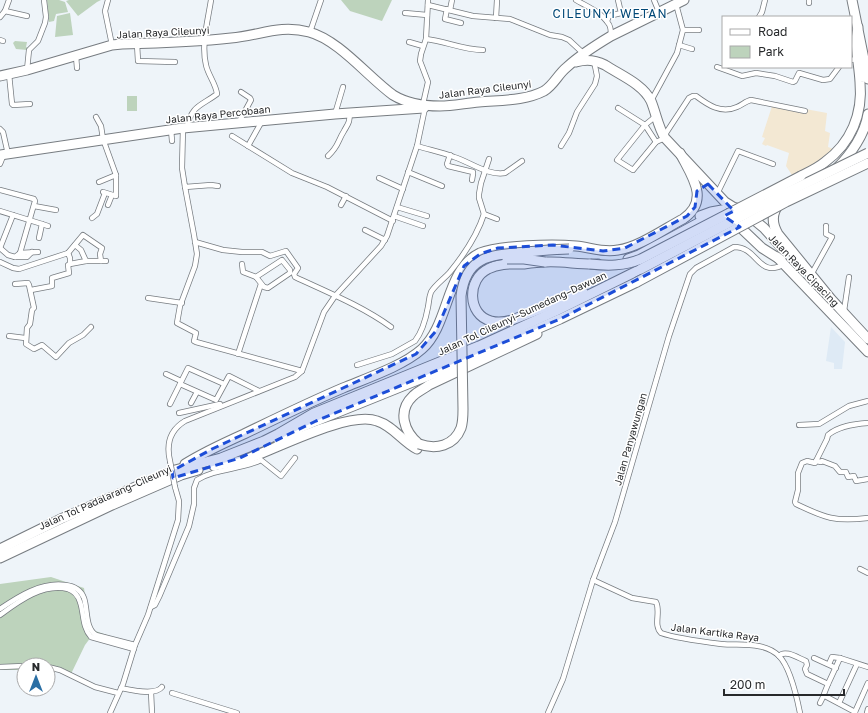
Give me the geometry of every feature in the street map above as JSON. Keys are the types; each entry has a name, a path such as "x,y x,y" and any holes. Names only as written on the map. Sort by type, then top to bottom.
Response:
{"highway":[{"path":"852,0 856,43 854,60 860,80 861,98 858,114 852,129 843,145 836,153 825,163 801,176 641,259 629,263 616,266 546,262 524,259 500,260 485,264 473,275 469,282 466,302 469,416 468,425 462,439 449,450 434,453 418,446 409,435 404,422 406,406 414,395 429,385 450,375 525,333 637,282 786,202 868,163"},
{"name":"Jalan Raya Cileunyi","path":"439,106 524,97 545,90 566,67 611,36 680,2"},
{"path":"855,23 862,37 868,79"},
{"name":"Jalan Raya Cileunyi","path":"4,75 112,46 238,38 285,29 310,32 327,41 338,48 394,95 424,106"},
{"path":"602,42 599,46 600,60 605,65 643,90 651,101 664,137"},
{"path":"566,67 581,61 594,61 605,65"},
{"path":"400,110 403,106 402,99"},
{"name":"Jalan Raya Percobaan","path":"4,154 171,129 262,120 400,110 424,106 439,106"},
{"path":"175,470 212,449 314,401 398,364 416,354 426,345 436,331 455,282 464,266 472,258 489,250 509,247 559,245 576,246 603,251 618,250 635,245 684,221 723,206 754,210 762,208 818,182 832,173 844,162 861,134 868,114"},
{"name":"Jalan Raya Cipacing","path":"664,137 717,194 723,206 783,262 868,352"},
{"name":"Jalan Tol Cileunyi–Sumedang–Dawuan","path":"222,464 266,447 316,421 445,369 525,333 556,311 868,153"},
{"path":"680,154 698,191 695,206 684,221"},
{"path":"698,191 708,184"},
{"name":"Jalan Raya Cipacing","path":"785,198 778,204 774,213 776,231 811,276 868,339"},
{"path":"590,264 615,262 639,255 698,223 713,218 721,218 729,221 742,229 762,248 783,262"},
{"path":"753,219 764,228 816,286 831,299"},
{"path":"222,464 243,460 319,430 358,419 368,418 377,420 386,425 407,443 418,446 433,447 453,441 461,427 463,409 461,296 464,279 472,268 481,260 494,255 553,249 588,249"},
{"path":"546,262 500,265 486,270 476,279 472,292 472,300 478,313 490,321 496,322 512,320 641,269"},
{"name":"Jalan Tol Cileunyi–Sumedang–Dawuan","path":"175,470 238,452 278,434 314,413 480,346 525,333"},
{"name":"Jalan Tol Padalarang–Cileunyi","path":"0,558 112,505 181,475 222,464"},
{"name":"Jalan Tol Padalarang–Cileunyi","path":"0,549 63,518 175,470"}],"street":[{"path":"0,17 5,11 9,0"},
{"path":"27,70 29,50 38,41 46,20 44,0"},
{"path":"108,0 106,11 112,46"},
{"path":"211,0 205,41 206,65 217,94 201,103 191,113 185,128 182,168 197,254 195,266 177,322 178,324 196,333 194,341 302,371"},
{"path":"310,32 321,0"},
{"path":"452,0 445,19 461,23"},
{"path":"496,18 497,0"},
{"path":"576,0 600,14 607,21 610,26 611,36"},
{"path":"607,21 609,16 621,13 618,0"},
{"path":"654,0 659,12"},
{"path":"760,16 765,0"},
{"path":"110,713 120,691 134,647 151,607 178,520 179,501 168,448 173,431 178,425 295,377 302,371 323,315 335,296 385,240 417,146 428,82 420,61 426,39 428,1 448,10 474,16 510,19 550,35 562,37 574,44 584,54"},
{"path":"651,101 675,59 683,30 680,2"},
{"path":"5,11 27,16"},
{"path":"406,13 427,15"},
{"path":"683,30 699,30"},
{"path":"426,39 438,40 456,46 483,50"},
{"path":"409,42 423,46"},
{"path":"137,44 138,61 175,62"},
{"path":"679,45 692,49"},
{"path":"76,56 77,68"},
{"path":"561,146 569,133 577,112 595,84 597,76 594,61"},
{"path":"717,67 742,76 752,73 763,74 793,82 799,73 823,80 830,79 838,68"},
{"path":"4,75 12,104 30,104"},
{"path":"335,114 343,88"},
{"path":"239,122 251,100 241,92"},
{"path":"656,116 645,125 617,160 632,170 656,142 664,137 689,98 693,96 696,96 711,107 724,110 733,109 751,100 805,111"},
{"path":"618,108 645,125 656,142"},
{"path":"328,156 337,148 344,130 348,127 350,113"},
{"path":"96,117 101,126 103,139 116,175 116,196 112,196 108,204"},
{"path":"248,146 262,120"},
{"path":"0,129 3,132 4,154 0,164"},
{"path":"171,129 172,141"},
{"path":"232,136 292,173 346,196 392,222"},
{"path":"417,146 450,155 485,170 505,173 522,161"},
{"path":"717,194 738,151 773,164"},
{"path":"450,155 447,165 473,172 472,180"},
{"path":"358,365 392,354 418,338 426,318 430,294 460,258 481,223 484,214 479,198 489,159"},
{"path":"408,172 442,186"},
{"path":"99,182 116,175"},
{"path":"379,178 403,188"},
{"path":"185,187 211,185 218,186"},
{"path":"0,190 34,199 35,201 20,253"},
{"path":"92,218 97,214 104,193 112,196"},
{"path":"342,205 346,196"},
{"path":"34,206 56,210"},
{"path":"397,207 427,216"},
{"path":"0,211 48,226"},
{"path":"484,214 497,219"},
{"path":"13,215 0,248 8,255 15,257 27,257 35,252 20,253 15,257"},
{"path":"394,216 423,226"},
{"path":"38,238 42,224"},
{"path":"811,276 832,237 826,234 826,226"},
{"path":"365,230 385,240"},
{"path":"0,262 19,269 68,253 83,235 102,248 100,254 103,261 86,261 70,264"},
{"path":"195,242 223,250 262,252 269,256 286,251 298,268 294,274 295,277 379,318 391,327"},
{"path":"75,244 82,252 86,261"},
{"name":"Jalan Panyawungan","path":"548,713 570,660 593,580 615,522 675,316 690,274 696,268 734,247 746,249 763,266 769,269 779,267 783,262"},
{"path":"31,290 52,286 52,278 69,273 68,266 70,264 70,258 68,253"},
{"path":"242,264 243,272 256,277 264,287 268,288 287,276 290,270 282,260 256,277"},
{"path":"844,313 849,277"},
{"path":"15,284 28,283 31,290 34,308 32,310 30,324 27,328 25,338 26,344 34,349 42,345 56,357 68,343 83,335 91,327"},
{"path":"238,354 261,284"},
{"path":"148,298 182,303"},
{"path":"9,336 25,338"},
{"path":"170,404 189,368 224,384"},
{"path":"166,374 197,392 216,400 229,376 260,391"},
{"path":"191,403 197,392"},
{"path":"179,413 234,401"},
{"path":"799,424 819,424 849,406 868,401"},
{"path":"816,461 828,435 833,430 849,425 868,423"},
{"path":"151,607 155,605 159,597 189,526 194,504 194,488 197,480 208,475 246,466 261,460 281,476 295,458"},
{"path":"868,479 856,480 854,476 848,476 846,472 840,472 835,466 822,461 815,462 807,460 800,466 798,474 798,490 795,499 796,504 822,516 841,520 868,518"},
{"path":"860,569 868,573"},
{"name":"Jalan Kartika Raya","path":"593,580 632,598 656,602 658,606 657,628 661,633 721,644 758,645 779,656"},
{"path":"0,609 16,598 45,585 72,585 79,590 84,598 90,628 96,637"},
{"path":"0,615 18,602 40,591 60,587 72,590 77,594 89,635 134,647"},
{"path":"800,713 795,692 787,670 779,656 785,652 808,662 806,669 807,674 828,684"},
{"path":"829,664 832,657 868,667"},
{"path":"814,658 836,668"},
{"path":"820,703 840,658"},
{"path":"839,703 857,664"},
{"path":"0,667 16,666"},
{"path":"56,669 95,687 120,691 151,692 157,691 162,687"},
{"path":"820,680 825,692 839,703 855,712 868,683"},
{"path":"151,692 152,713"},
{"path":"172,693 237,713"},
{"path":"216,713 217,708"},
{"path":"867,713 868,709"}],"highlighted area":[{"path":"708,184 734,211 724,216 740,227 560,319 316,421 240,458 173,478 172,471 212,449 416,354 436,331 464,266 480,254 498,248 553,245 603,251 625,248 687,216 695,207 697,191"}],"shaded area":[{"path":"773,103 827,113 825,131 830,133 828,147 833,149 822,163 794,178 786,166 789,153 762,144 765,138 762,137"},
{"path":"831,327 845,342 842,369 834,369 834,363 826,361"}],"green space":[{"path":"47,0 59,0 65,2 68,12 56,14 54,21 49,22"},
{"path":"101,0 78,16 66,1"},
{"path":"341,0 392,0 382,21 350,11"},
{"path":"70,13 73,35 55,37 57,16"},
{"path":"15,41 27,42 27,50 16,49 13,43"},
{"path":"127,96 137,96 137,111 127,111"},
{"path":"51,577 84,588 90,629 135,645 91,637 85,645 70,676 62,671 56,671 56,657 16,657 16,670 0,670 0,584"}],"district":[{"name":"CILEUNYI WETAN","path":"610,13"}]}
